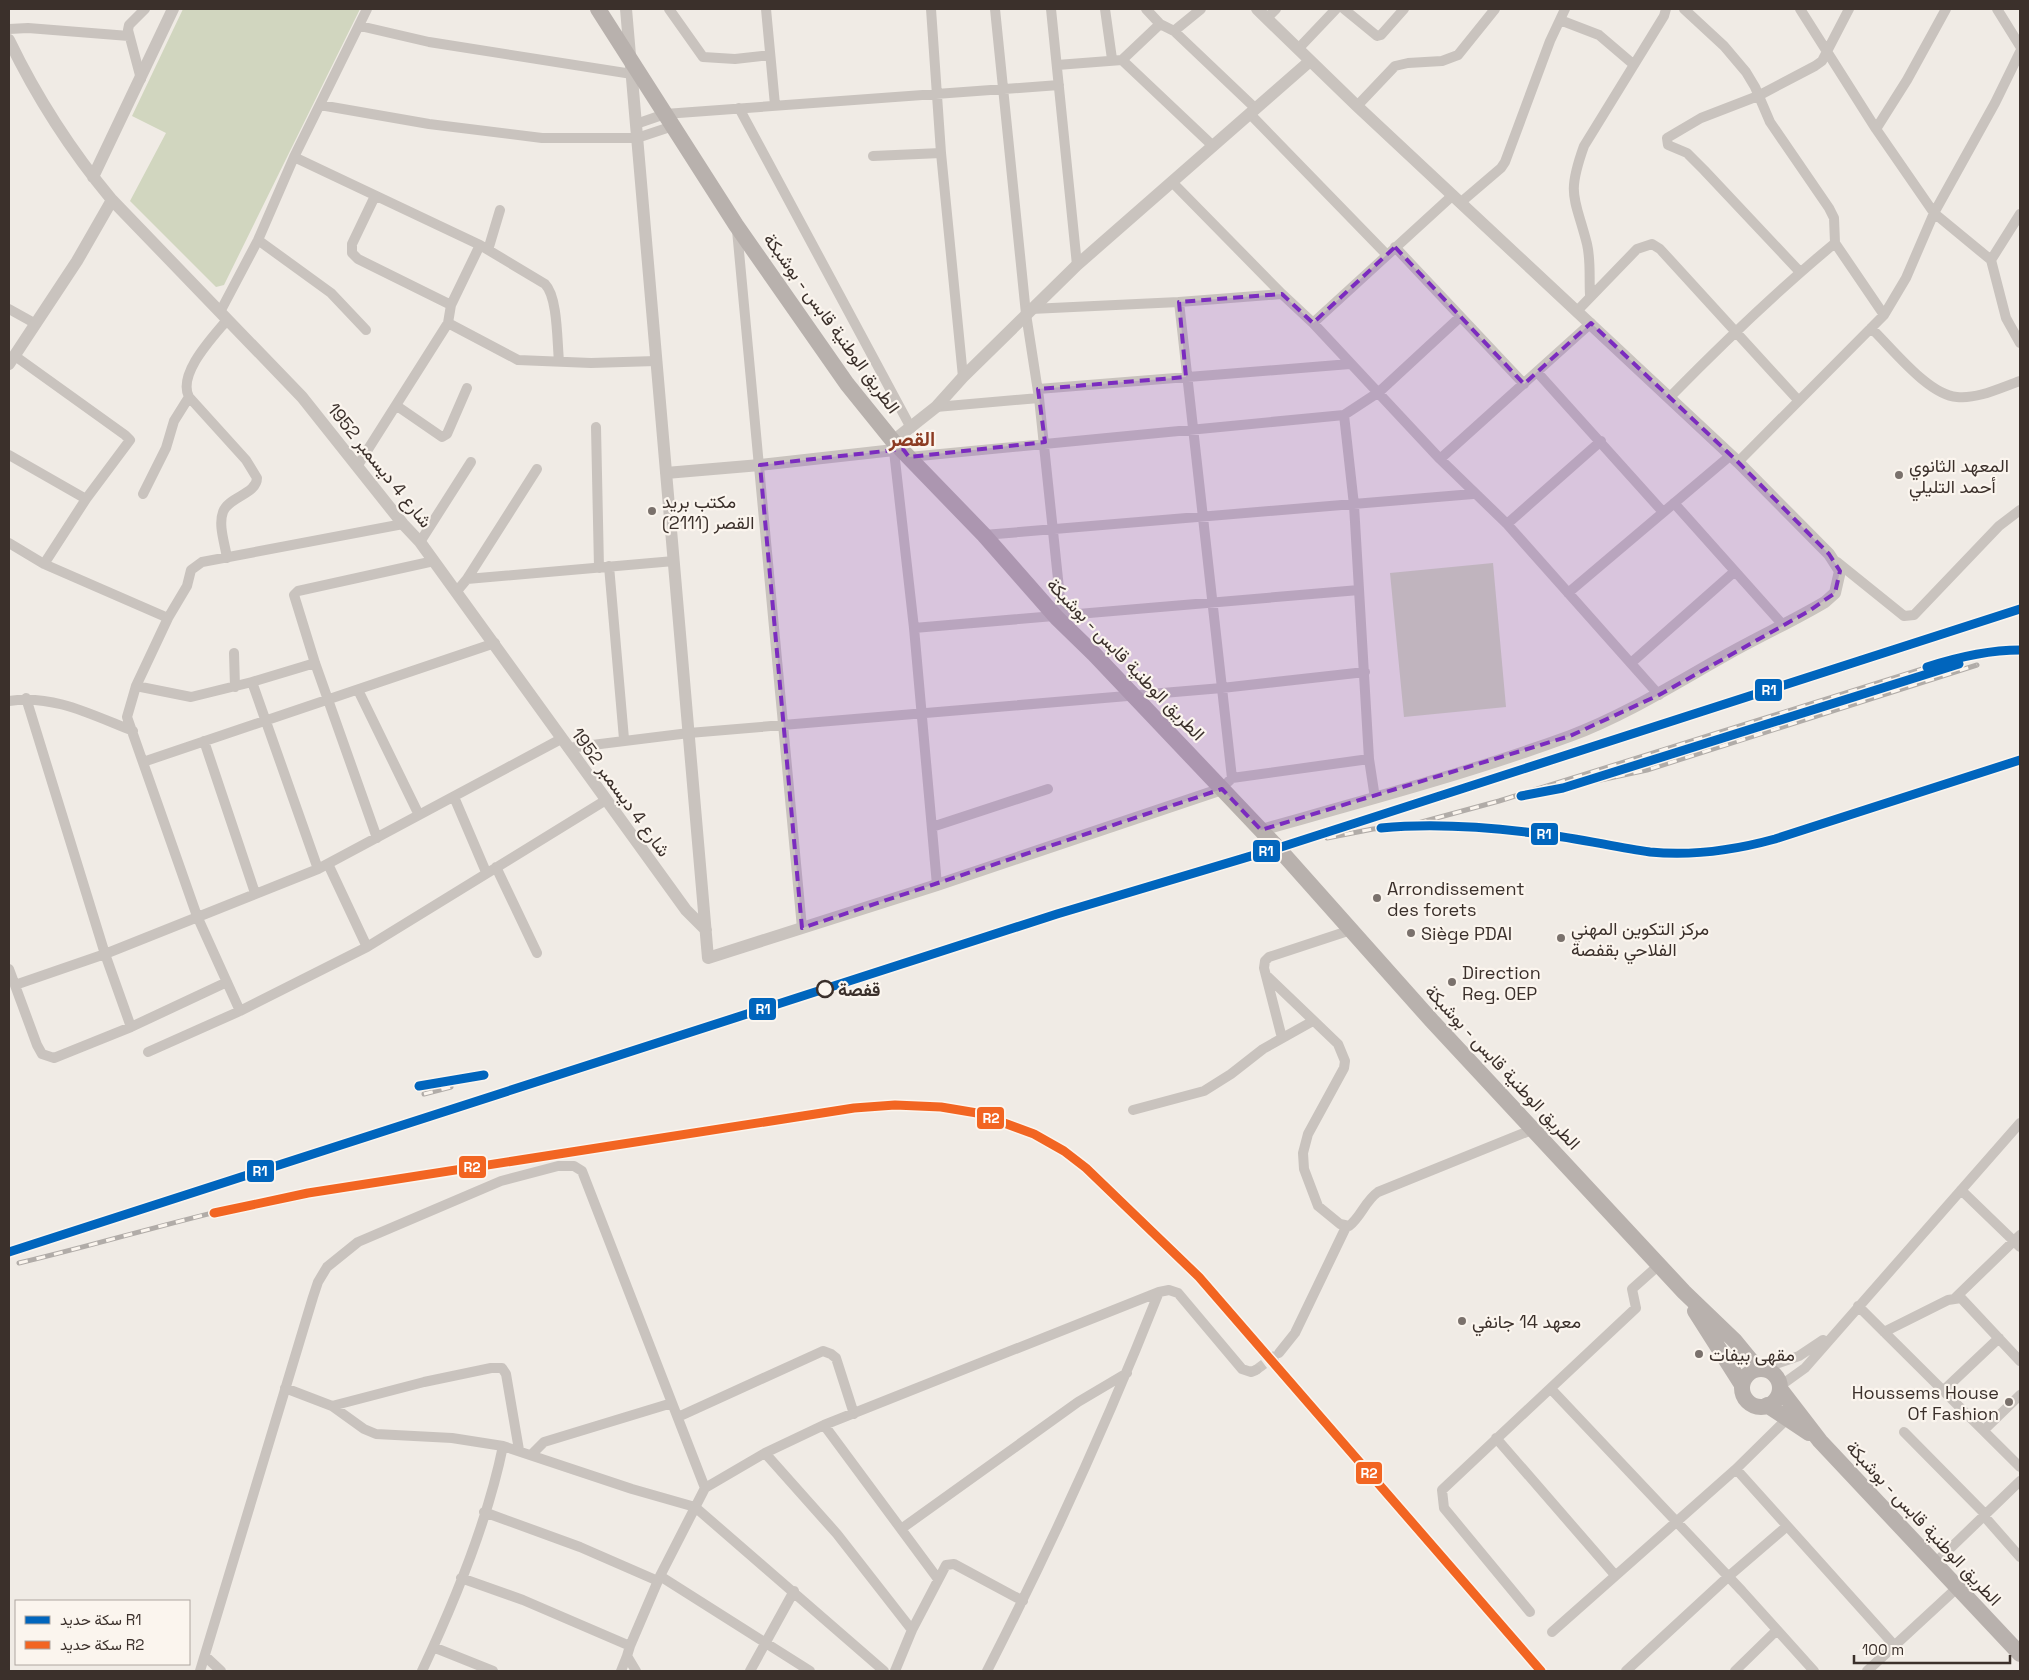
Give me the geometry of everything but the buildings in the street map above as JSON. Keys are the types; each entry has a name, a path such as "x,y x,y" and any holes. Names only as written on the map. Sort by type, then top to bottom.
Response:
{"main road":[{"name":"الطريق الوطنية قابس - بوشبكة","path":"598,9 630,56 736,224 847,384 900,449 984,535 1133,696 1227,783 1261,830 1351,930 1684,1292 1735,1341 1759,1369"},
{"name":"الطريق الوطنية قابس - بوشبكة","path":"1684,1292 1742,1385"},
{"path":"1759,1369 1773,1374 1780,1387 1778,1396 1767,1406 1756,1406 1747,1401 1742,1385 1747,1374 1759,1369"},
{"name":"الطريق الوطنية قابس - بوشبكة","path":"1780,1387 1820,1441 2020,1654"},
{"name":"الطريق الوطنية قابس - بوشبكة","path":"1767,1406 1820,1441"}],"street":[{"path":"141,79 129,36 129,25 145,9"},
{"path":"93,177 174,9"},
{"path":"227,558 221,522 225,506 254,487 257,478 246,460 189,398 186,388 190,370 224,316 294,157 367,9"},
{"path":"626,9 708,958 937,884 1227,783 1369,759"},
{"path":"669,9 703,57 735,59 770,55"},
{"path":"766,9 775,105"},
{"path":"931,9 941,153 963,377"},
{"path":"995,9 1002,90 1045,442 1059,617"},
{"path":"1051,9 1078,265"},
{"path":"1105,9 1117,60 1213,146"},
{"path":"1146,9 1160,24 1174,31 1524,384"},
{"path":"1174,31 1201,9"},
{"path":"1257,9 1456,199 1578,310 1735,458 1836,562 1904,616 1914,615 1999,526 2020,510"},
{"path":"1267,18 1276,9"},
{"path":"1298,49 1336,9"},
{"path":"1344,9 1376,36 1381,35 1404,9"},
{"path":"1357,106 1395,66 1442,60 1458,55 1495,9"},
{"path":"1313,323 1391,251 1505,162 1565,9"},
{"path":"1590,295 1587,245 1574,204 1572,187 1584,146 1664,16 1666,9"},
{"path":"1684,9 1724,46 1756,86 1758,96 1770,122 1829,208 1834,218 1835,242 1884,315"},
{"path":"1800,9 1876,130 1934,213 1990,260 2006,318 2020,343"},
{"path":"1800,272 1704,170 1687,153 1667,143 1667,138 1701,118 1758,96 1815,66 1828,51 1849,9"},
{"path":"1876,130 1907,80 1946,9"},
{"path":"1997,9 2020,46"},
{"path":"1560,20 1599,35 1633,64"},
{"path":"1057,65 1117,60 1160,24"},
{"path":"360,26 448,45 632,74"},
{"path":"9,29 28,28 129,36"},
{"name":"شارع 4 ديسمبر 1952","path":"9,40 61,132 93,177 112,200 302,397 358,465 457,591 564,743 686,910 706,930"},
{"path":"1568,593 1674,503 1735,458 1798,400 1884,315 1906,278 1934,213 2019,58"},
{"path":"937,884 900,449 911,428 936,407 963,377 1078,265 1310,61"},
{"path":"636,124 739,108 1059,85"},
{"path":"320,105 429,124 542,138 637,138 669,120"},
{"path":"739,108 911,428"},
{"path":"873,156 941,153"},
{"path":"294,157 484,247 550,288 554,301 559,361"},
{"path":"1172,182 1313,323 1473,494 1507,524 1659,695"},
{"path":"375,196 352,244 352,253 365,262 451,305"},
{"path":"44,564 86,499 129,443 129,439 12,360 77,261 112,200"},
{"path":"358,465 448,323 451,305 484,247 500,210"},
{"path":"1990,260 2020,214"},
{"path":"736,224 802,928"},
{"path":"258,240 331,293 366,330"},
{"path":"1670,398 1736,332 1835,242"},
{"path":"1578,310 1590,295 1637,249 1652,244 1660,249 1798,400"},
{"path":"1029,312 1282,294"},
{"path":"1179,302 1222,688 1227,783"},
{"path":"9,309 36,324"},
{"path":"666,473 760,465 900,449 1045,442 1344,415 1379,392 1459,318"},
{"path":"448,323 518,360 591,363 656,361"},
{"path":"1440,460 1591,323"},
{"path":"1871,328 1930,386 1944,395 1958,397 1977,396 2020,381"},
{"path":"936,407 1186,376 1350,364"},
{"path":"1537,372 1663,512"},
{"path":"397,406 442,437 447,434 467,388"},
{"path":"143,494 166,448 174,421 189,398"},
{"path":"1344,415 1354,505 1369,759 1375,798"},
{"path":"596,426 604,567 624,739"},
{"path":"1507,524 1601,441"},
{"path":"9,455 86,499"},
{"path":"420,542 471,462"},
{"path":"457,591 467,579 537,469"},
{"path":"984,535 1473,494"},
{"path":"1674,503 1783,625"},
{"path":"240,1010 197,916 162,821 132,731 127,714 136,686 168,618 187,586 193,568 202,562 403,524"},
{"path":"9,543 44,564 168,618"},
{"path":"377,838 294,600 296,592 434,561"},
{"path":"467,579 674,561"},
{"path":"1261,830 1375,798 1570,736 1659,695 1736,649 1825,602 1834,593 1840,577 1836,562"},
{"path":"1632,663 1734,572"},
{"path":"914,628 1213,604 1359,590"},
{"path":"143,762 495,644"},
{"path":"234,653 235,687"},
{"path":"136,686 191,697 235,687 315,663"},
{"path":"15,986 105,954 323,866 454,797 564,743 1133,696 1365,672"},
{"path":"252,682 265,720 323,866 368,947"},
{"path":"358,690 419,815"},
{"path":"9,701 26,698 50,700 132,731"},
{"path":"26,698 105,954 131,1027"},
{"path":"204,741 255,893"},
{"path":"932,827 1048,789"},
{"path":"454,797 491,870 537,953"},
{"path":"148,1052 240,1010 368,947 606,800"},
{"path":"1282,1038 1266,975 1265,961 1269,956 1351,930"},
{"path":"9,969 37,1045 42,1054 48,1058 59,1057 131,1027 227,982"},
{"path":"1266,975 1338,1044 1345,1061 1344,1068 1308,1134 1303,1153 1304,1170 1318,1206 1346,1227"},
{"path":"1133,1110 1204,1090 1282,1038 1313,1021"},
{"path":"1780,1387 1805,1368 1832,1334 2020,1124"},
{"path":"1279,1353 1295,1333 1346,1227 1354,1223 1370,1198 1378,1192 1534,1129"},
{"path":"200,1671 318,1282 326,1268 358,1242 501,1181 569,1165 579,1168 584,1176 705,1488"},
{"path":"1884,1332 1955,1298 2018,1241 1961,1190"},
{"path":"1530,1612 1444,1508 1442,1490 1636,1308 1632,1290 1659,1264"},
{"path":"621,1671 659,1578 705,1488 765,1453 824,1425 1159,1292 1169,1290 1178,1293 1242,1369 1249,1372 1256,1370"},
{"path":"986,1671 1023,1601 1127,1373 1159,1292"},
{"path":"1955,1298 1966,1302 2020,1361"},
{"path":"1858,1306 2020,1467"},
{"path":"1759,1369 1799,1356 1832,1334"},
{"path":"1944,1390 1999,1338"},
{"path":"678,1416 823,1351 832,1354 836,1358 854,1414"},
{"path":"332,1406 424,1382 491,1368 502,1368 506,1374 519,1450"},
{"path":"901,1530 1078,1402 1127,1373"},
{"path":"285,1388 332,1406 364,1429 376,1434 452,1438 503,1446 632,1489 695,1507 884,1671"},
{"path":"1551,1388 1729,1576 1814,1671"},
{"path":"1984,1430 2020,1395"},
{"path":"531,1455 544,1442 672,1403"},
{"path":"1552,1632 1736,1469 1787,1419"},
{"path":"824,1425 938,1579"},
{"path":"1904,1432 1985,1515 2020,1557"},
{"path":"1496,1438 1615,1575"},
{"path":"422,1671 445,1622 461,1578 484,1512 503,1446"},
{"path":"765,1453 837,1534 912,1630"},
{"path":"1736,1469 1894,1646"},
{"path":"1935,1563 2020,1481"},
{"path":"484,1512 659,1578 810,1671"},
{"path":"1626,1671 1729,1576 1786,1527"},
{"path":"895,1671 912,1630 944,1566 953,1564 1023,1601"},
{"path":"461,1578 524,1600 628,1651 636,1671"},
{"path":"1867,1671 1958,1587"},
{"path":"750,1671 794,1591"},
{"path":"1735,1671 1777,1630"},
{"path":"433,1647 493,1671"},
{"path":"205,1656 221,1671"}],"highlighted area":[{"path":"1395,247 1524,384 1591,323 1738,462 1829,554 1840,571 1835,593 1809,611 1659,695 1570,736 1261,830 1222,789 802,928 760,465 903,449 909,457 1045,442 1038,389 1186,377 1179,302 1282,294 1313,323"}],"green space":[{"path":"183,9 360,9 224,285 216,287 130,201 166,133 132,116"},
{"path":"1493,563 1506,707 1404,717 1390,573"}],"tunnel":[{"path":"1256,1370 1279,1353"}],"railway":[{"path":"1418,823 1499,801 1964,656 2003,650 2020,650"},
{"path":"1563,788 1647,770 1977,665"},
{"path":"1327,838 1373,829 1409,826 1482,828 1541,834 1652,852 1687,853 1754,845 2020,760"},
{"path":"419,1086 484,1075"},
{"path":"424,1094 451,1087"},
{"path":"19,1263 273,1199 446,1170 854,1108 895,1105 941,1107 977,1113 1034,1134 1064,1151 1086,1168 1199,1277 1541,1671"}],"rail line":[{"name":"R1","path":"9,1252 1057,914 1278,848 2020,609"},
{"name":"R1","path":"1927,667 1973,655 1996,651 2020,650"},
{"name":"R1","path":"1521,796 1563,788 1959,664"},
{"name":"R1","path":"1381,828 1421,826 1481,828 1555,836 1650,852 1697,853 1775,839 2020,760"},
{"name":"R1","path":"419,1086 484,1075"},
{"name":"R2","path":"214,1213 308,1193 854,1108 895,1105 941,1107 977,1113 1034,1134 1064,1151 1086,1168 1199,1277 1541,1671"}],"place":[{"name":"المعهد الثانوي أحمد التليلي","path":"1899,475"},
{"name":"مكتب بريد القصر (2111)","path":"652,511"},
{"name":"Arrondissement des forets","path":"1377,898"},
{"name":"Siège PDAI","path":"1411,933"},
{"name":"مركز التكوين المهني الفلاحي بقفصة","path":"1561,938"},
{"name":"Direction Reg. OEP","path":"1452,982"},
{"name":"قفصة","path":"825,989"},
{"name":"معهد 14 جانفي","path":"1462,1321"},
{"name":"مقهى بيفات","path":"1699,1354"},
{"name":"Houssems House Of Fashion","path":"2009,1402"}],"district":[{"name":"القصر","path":"912,439"}]}
